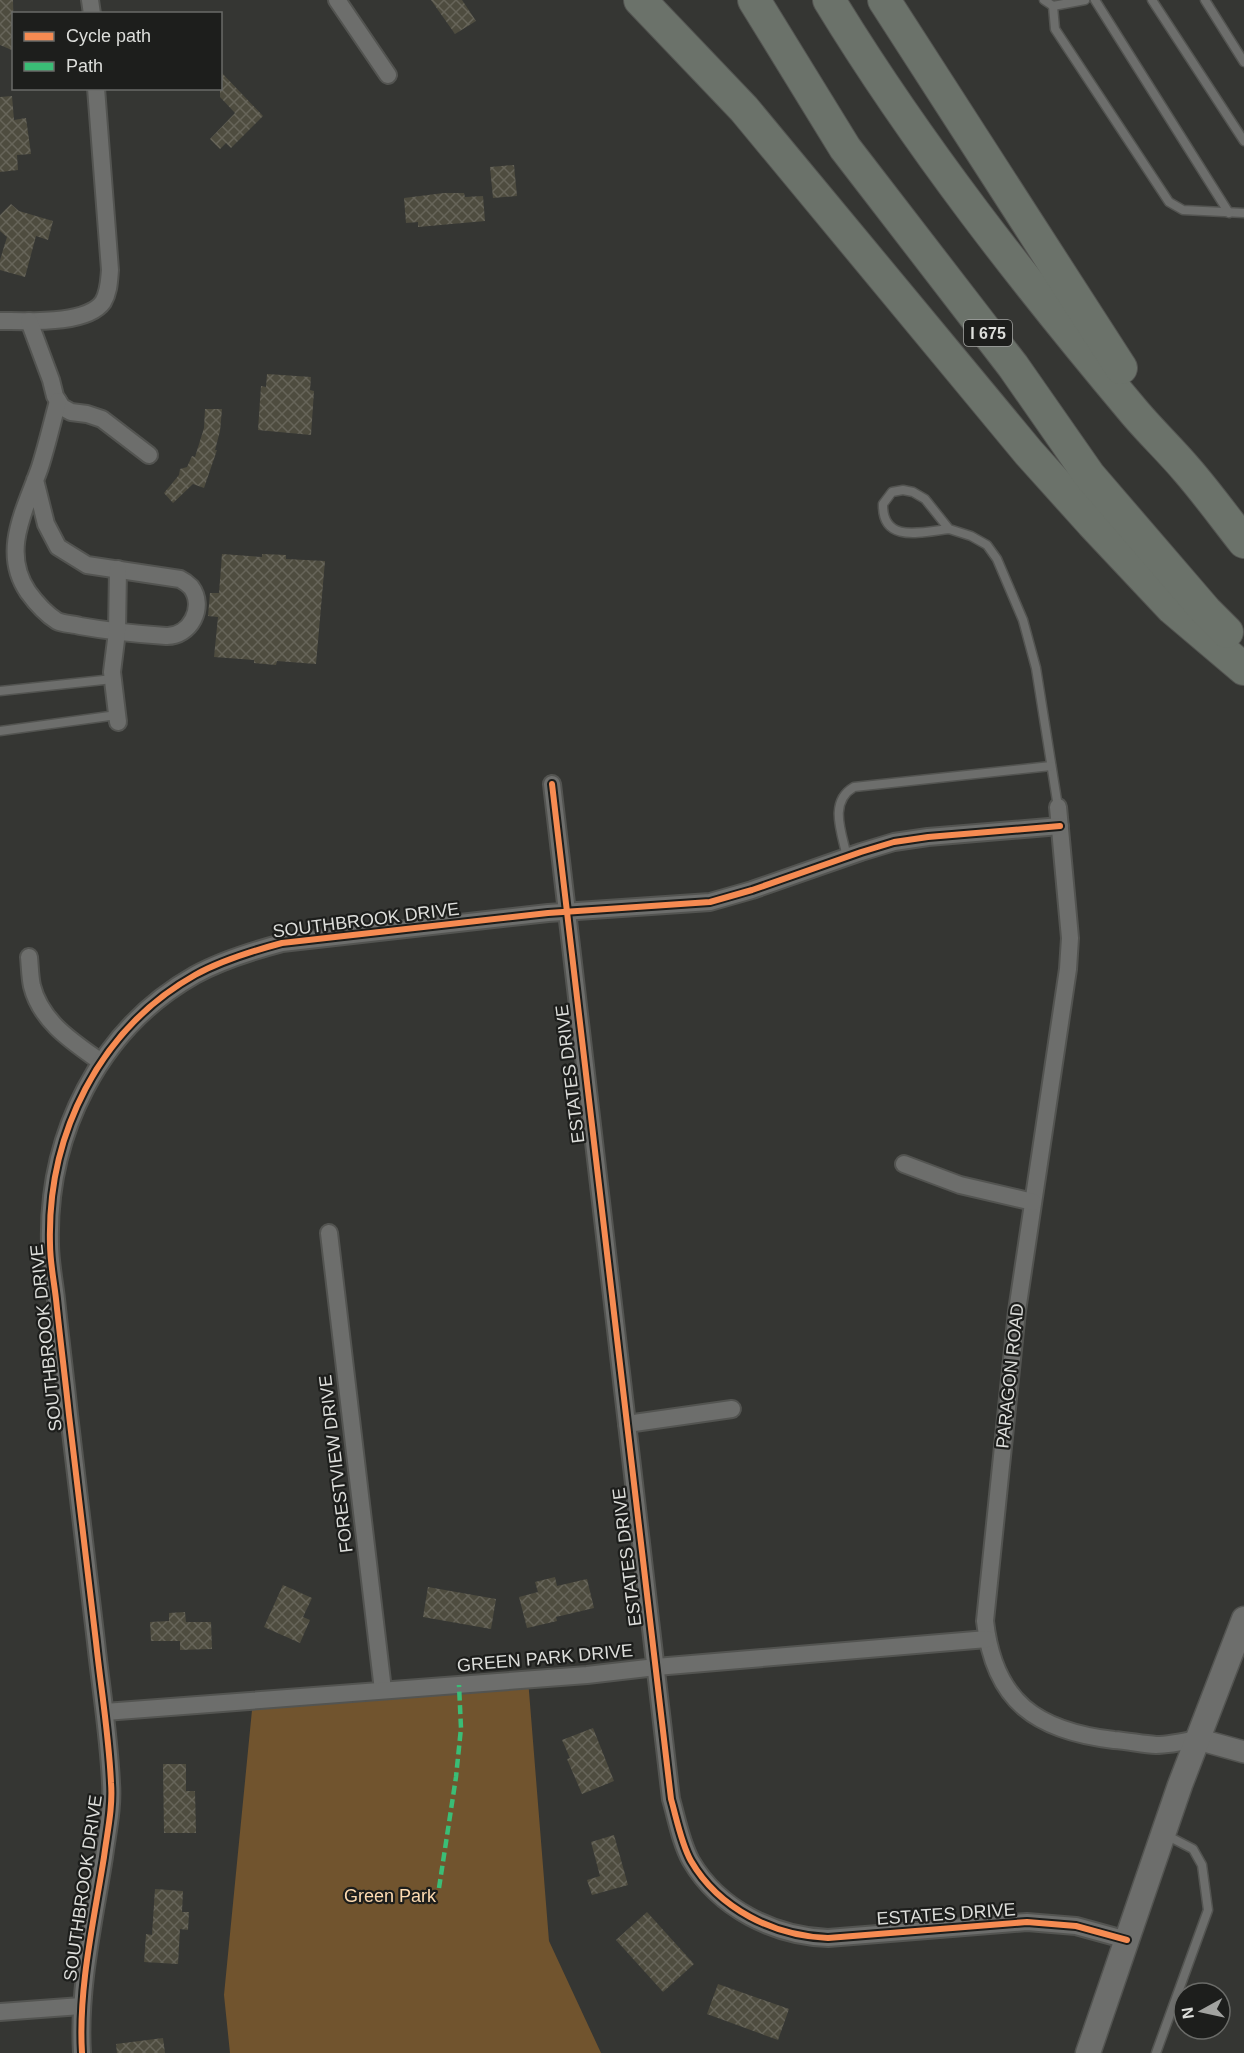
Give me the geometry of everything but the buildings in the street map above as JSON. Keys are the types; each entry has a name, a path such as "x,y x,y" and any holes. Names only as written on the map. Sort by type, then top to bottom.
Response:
{"highway":[{"path":"640,0 744,109 1014,435 1092,523 1172,608 1244,669"},
{"name":"I 675","path":"754,0 846,148 1013,366 1089,475 1206,611 1244,650"},
{"path":"829,0 862,55 970,208 1115,389 1187,470 1244,542"},
{"path":"884,0 1187,470"}],"main road":[{"path":"1088,2053 1197,1739 1244,1619"}],"street":[{"path":"338,0 388,75"},
{"path":"0,321 29,321 84,315 93,311 102,302 108,290 110,270 96,90"},
{"path":"29,321 62,407 71,412 102,419 149,454"},
{"path":"35,480 46,524 58,547 87,565 180,579 190,586 196,598 192,624 181,633 170,636 117,632 59,622 37,604 23,585 16,570 16,537 19,521 35,480 58,401"},
{"path":"117,718 113,679 117,632 118,569"},
{"name":"ESTATES DRIVE","path":"552,784 671,1800 680,1835 691,1860 715,1890 738,1910 784,1932 805,1937 828,1938 1027,1923 1076,1926 1127,1940"},
{"name":"PARAGON ROAD","path":"1058,807 1070,938 1068,969 1017,1311 985,1621 987,1639 992,1659 1015,1698 1028,1712 1043,1722 1064,1731 1085,1736 1156,1745 1197,1739 1244,1752"},
{"name":"SOUTHBROOK DRIVE","path":"82,2053 81,2006 112,1787 50,1244 53,1184 61,1146 90,1078 101,1062 142,1014 170,991 221,962 250,951 282,943 566,912 710,902 894,842 1060,826"},
{"path":"29,957 32,986 50,1021 63,1034 101,1062"},
{"path":"904,1164 960,1185 1033,1202"},
{"name":"FORESTVIEW DRIVE","path":"329,1233 383,1690"},
{"path":"627,1424 732,1409"},
{"name":"GREEN PARK DRIVE","path":"105,1712 587,1675 987,1639"},
{"path":"0,2012 81,2006"}],"lane":[{"path":"1044,0 1053,6 1085,0"},
{"path":"1095,0 1229,213"},
{"path":"1152,0 1244,141"},
{"path":"1205,0 1244,62"},
{"path":"1053,6 1055,29 1169,202 1182,210 1244,213"},
{"path":"949,529 924,499 913,492 903,490 892,492 883,504 884,520 889,527 909,533 949,529 971,536 987,545 998,558 1023,620 1036,668 1058,807"},
{"path":"0,690 113,679"},
{"path":"0,731 117,718"},
{"path":"847,857 838,816 839,803 844,792 854,787 1051,766"},
{"path":"1156,2053 1208,1910 1202,1865 1193,1849 1163,1834"}],"green space":[{"name":"Green Park","path":"528,1679 549,1941 601,2053 230,2053 224,1995 253,1700"}],"marked path":[{"path":"439,1888 461,1728 459,1685"}],"cycle path":[{"path":"552,784 671,1799 682,1839 691,1861 703,1878 732,1906 768,1925 808,1936 828,1938 1027,1922 1076,1926 1127,1940"},
{"path":"82,2053 82,2004 108,1830 111,1792 110,1765 50,1244 51,1203 58,1164 69,1125 85,1089 106,1055 131,1024 161,998 195,975 237,956 282,943 548,913 710,902 894,842 1060,826"}]}
